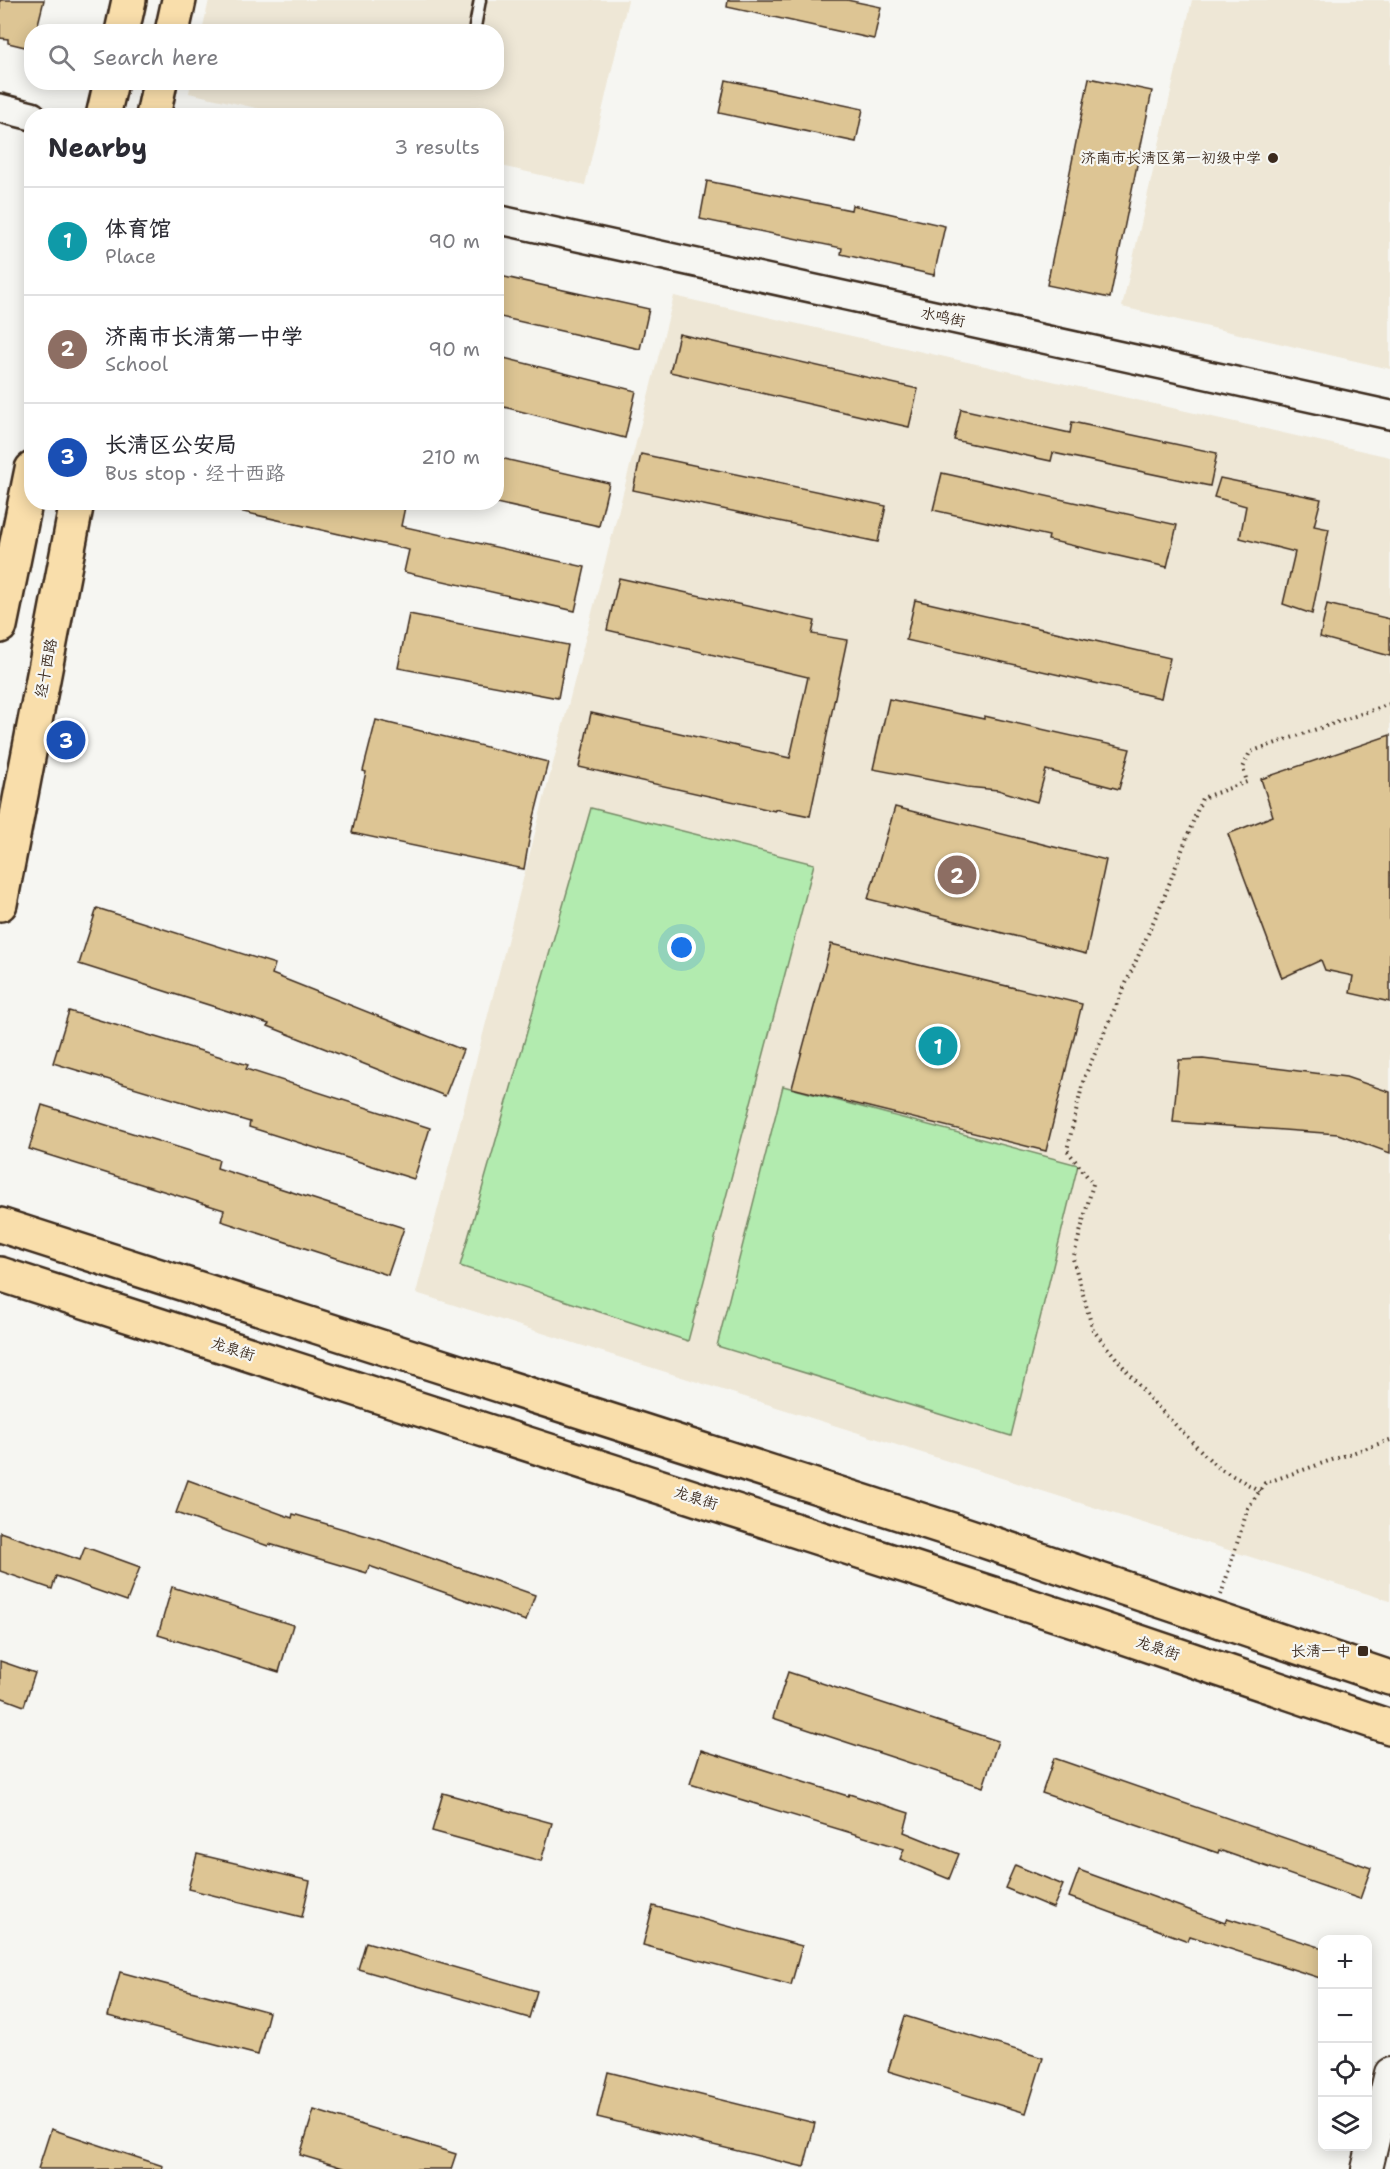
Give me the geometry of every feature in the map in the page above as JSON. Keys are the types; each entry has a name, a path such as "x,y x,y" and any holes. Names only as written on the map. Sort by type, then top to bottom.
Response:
{"main road":[{"path":"124,24 129,0"},
{"path":"174,24 179,0"},
{"path":"105,108 109,90"},
{"path":"155,108 158,90"},
{"path":"0,626 24,508"},
{"name":"经十西路","path":"0,904 75,510"},
{"path":"0,1225 952,1530 1390,1678"},
{"name":"龙泉街","path":"0,1274 1083,1623 1390,1727"},
{"path":"1367,2169 1390,2073"}],"street":[{"path":"0,108 24,114"},
{"name":"水鸣街","path":"504,221 1390,415"}],"lane":[{"path":"476,24 480,0"}],"path":[{"path":"1260,1491 1217,1467 1150,1399 1093,1330 1073,1259 1094,1184 1067,1150 1084,1078 1163,900 1202,798 1247,782 1243,768 1250,752 1390,704"},
{"path":"1214,1618 1248,1508 1265,1483 1390,1440"}],"shaded area":[{"path":"209,0 628,0 585,185 504,167 504,108 256,108 189,93 190,90 504,90 504,24 204,24"},
{"name":"济南市长清区第一初级中学","path":"1192,0 1390,0 1390,369 1122,307"},
{"path":"674,296 1390,457 1390,1601 416,1293"}],"green space":[{"path":"591,808 814,864 688,1341 460,1266"},
{"path":"783,1086 1078,1165 1011,1436 717,1346"}],"building":[{"path":"0,0 44,0 38,24 24,24 24,47 8,43 8,39 0,38"},
{"path":"728,0 847,0 881,7 874,39 727,7"},
{"path":"1089,78 1152,91 1110,298 1047,285"},
{"path":"726,80 863,109 856,142 719,113"},
{"path":"707,181 851,210 852,205 945,226 934,275 841,254 842,248 700,219"},
{"path":"504,277 649,309 640,349 504,318"},
{"path":"679,334 918,389 909,427 670,372"},
{"path":"504,358 636,391 625,438 504,407"},
{"path":"961,409 1070,433 1072,422 1217,453 1210,486 1053,453 1051,461 954,440"},
{"path":"641,454 886,506 878,542 633,490"},
{"path":"504,459 609,483 599,526 504,505"},
{"path":"942,473 1177,525 1167,567 1048,540 1049,536 933,510"},
{"path":"1220,478 1321,499 1314,526 1329,529 1312,614 1283,604 1295,552 1240,538 1246,506 1214,497"},
{"path":"234,510 404,510 401,526 585,567 575,611 404,572 409,550"},
{"path":"619,578 815,621 812,634 847,640 810,816 775,809 775,811 579,767 591,713 790,758 808,677 607,630"},
{"path":"915,600 1170,658 1161,698 906,640"},
{"path":"1327,604 1390,619 1390,656 1320,637"},
{"path":"409,614 568,645 558,698 398,668"},
{"path":"889,699 984,719 984,716 1130,749 1119,789 1046,770 1037,802 998,790 967,787 873,769"},
{"path":"376,720 548,762 531,829 524,869 352,833 366,772 363,771"},
{"path":"1390,735 1390,1002 1350,993 1353,976 1325,970 1321,960 1282,978 1228,834 1273,816 1261,779"},
{"path":"895,807 1106,860 1086,954 868,899"},
{"path":"97,908 275,964 272,974 463,1050 445,1096 268,1026 269,1024 79,964"},
{"path":"831,944 1082,1004 1046,1151 792,1088"},
{"path":"69,1011 248,1065 246,1069 430,1128 414,1179 249,1127 250,1122 53,1063"},
{"path":"1203,1059 1346,1077 1390,1092 1390,1153 1338,1134 1173,1122 1179,1060"},
{"path":"42,1105 219,1160 217,1168 404,1228 388,1275 221,1221 224,1210 29,1149"},
{"path":"188,1480 292,1518 293,1514 377,1539 535,1595 526,1621 369,1566 367,1573 269,1544 268,1546 176,1513"},
{"path":"0,1532 80,1560 85,1547 140,1567 127,1601 56,1576 52,1589 0,1571"},
{"path":"172,1587 293,1625 279,1672 158,1635"},
{"path":"0,1661 35,1673 24,1706 0,1697"},
{"path":"788,1672 998,1741 983,1787 773,1718"},
{"path":"701,1750 909,1813 904,1832 959,1854 949,1879 900,1859 904,1849 690,1784"},
{"path":"1054,1758 1371,1868 1360,1899 1219,1850 1218,1853 1042,1793"},
{"path":"443,1793 552,1823 541,1861 432,1831"},
{"path":"197,1854 310,1881 302,1917 188,1889"},
{"path":"1015,1865 1063,1885 1053,1908 1005,1888"},
{"path":"1079,1870 1225,1923 1227,1918 1318,1946 1318,1977 1190,1936 1188,1941 1069,1897"},
{"path":"653,1906 802,1946 791,1985 643,1945"},
{"path":"366,1942 537,1991 529,2018 358,1969"},
{"path":"120,1972 269,2012 258,2055 108,2016"},
{"path":"905,2016 1043,2058 1026,2113 888,2071"},
{"path":"608,2072 815,2123 804,2167 597,2117"},
{"path":"314,2110 456,2154 451,2169 347,2169 300,2155"},
{"path":"51,2129 163,2166 162,2169 38,2169"}],"place":[{"name":"济南市长清区第一初级中学","path":"1273,158"},
{"name":"长清区公安局","path":"66,740"},
{"name":"济南市长清第一中学","path":"957,875"},
{"name":"体育馆","path":"938,1046"},
{"name":"长清一中","path":"1363,1651"}]}
